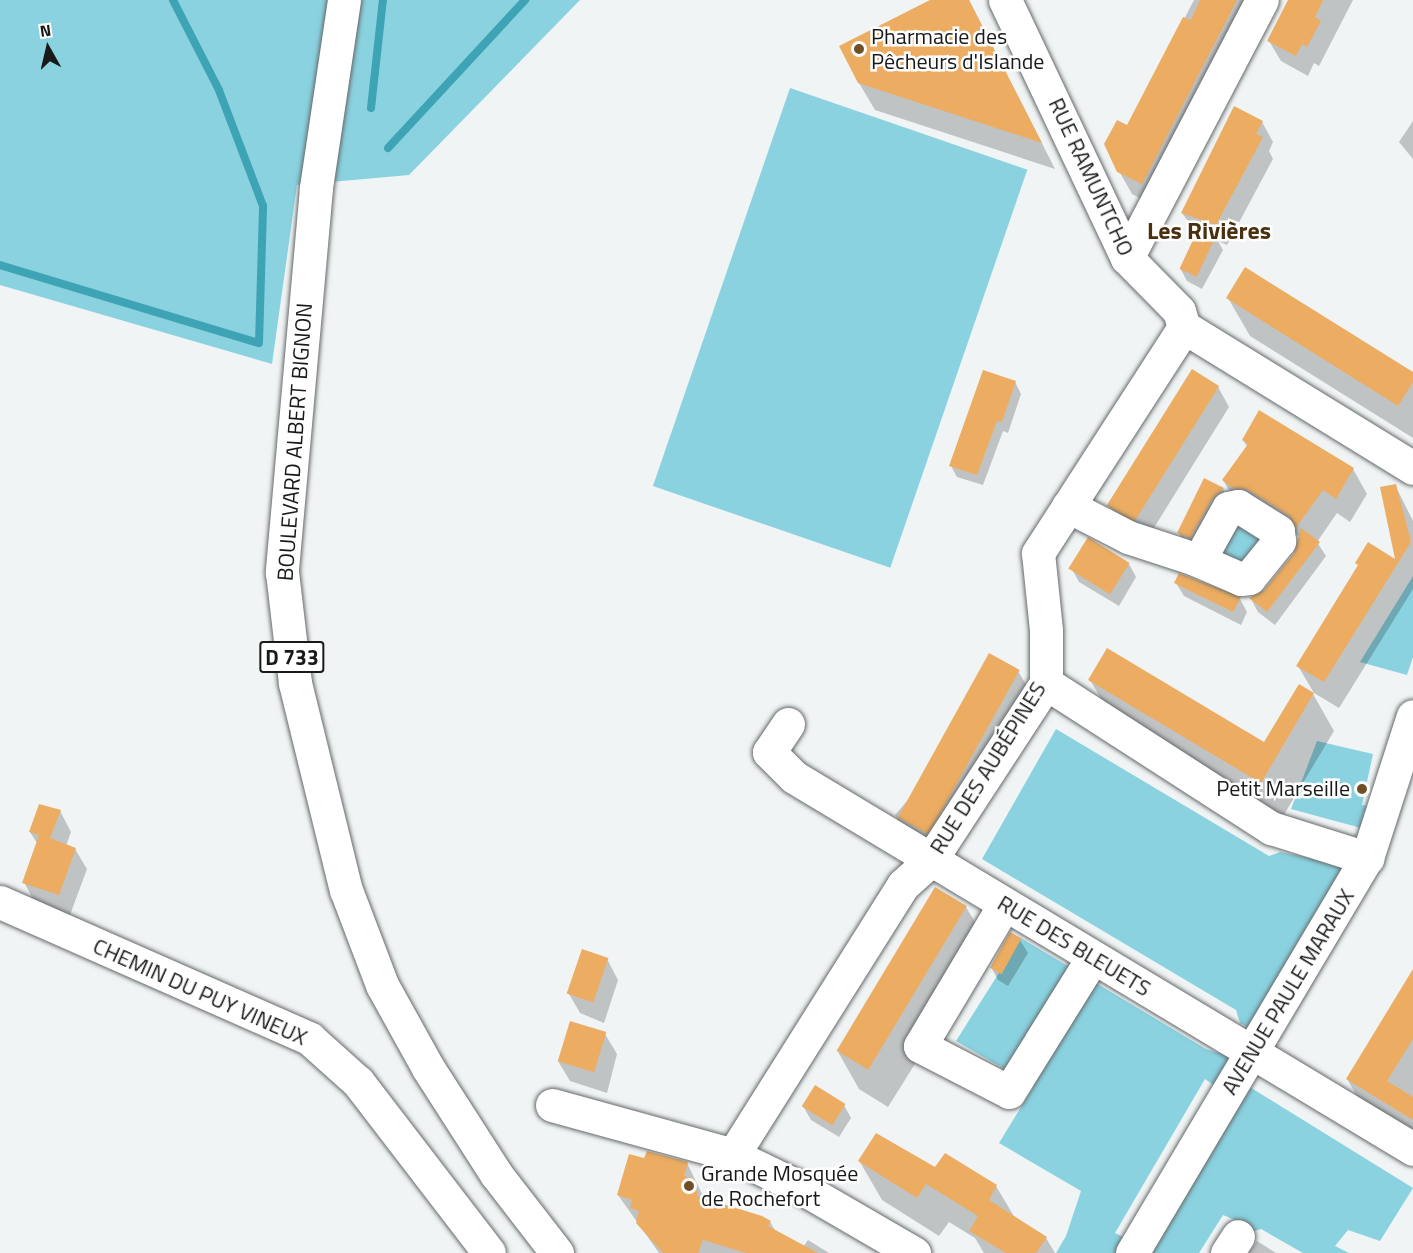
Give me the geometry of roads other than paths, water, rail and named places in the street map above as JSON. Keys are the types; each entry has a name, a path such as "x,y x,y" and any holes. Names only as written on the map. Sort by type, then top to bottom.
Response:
{"street":[{"name":"BOULEVARD ALBERT BIGNON","path":"344,0 316,188 282,572 295,683 346,890 382,985 428,1068 490,1165 557,1253"},
{"name":"RUE RAMUNTCHO","path":"1005,0 1127,258 1179,311 1184,327 1413,468"},
{"path":"1127,258 1262,0"},
{"name":"RUE DES AUBÉPINES","path":"733,1155 903,885 930,861 1046,683 1046,630 1038,553 1184,327"},
{"path":"1068,506 1128,537 1199,560"},
{"path":"1046,683 1271,828 1367,858"},
{"name":"AVENUE PAULE MARAUX","path":"1132,1253 1367,858 1413,716"},
{"name":"RUE DES BLEUETS","path":"788,724 769,752 794,777 930,861 1413,1149"},
{"name":"CHEMIN DU PUY VINEUX","path":"0,902 310,1039 358,1082 489,1253"},
{"path":"1004,904 920,1046 1009,1092 1093,957"},
{"path":"552,1105 733,1155 807,1191 914,1253"}],"waterway":[{"path":"0,265 259,343 263,206 219,90 173,0"},
{"path":"371,108 383,0"},
{"path":"388,148 525,0"}],"place":[{"name":"Pharmacie des Pêcheurs d'Islande","path":"859,49"},
{"name":"Petit Marseille","path":"1362,789"},
{"name":"Grande Mosquée de Rochefort","path":"689,1186"}],"district":[{"name":"Les Rivières","path":"1209,231"}]}
